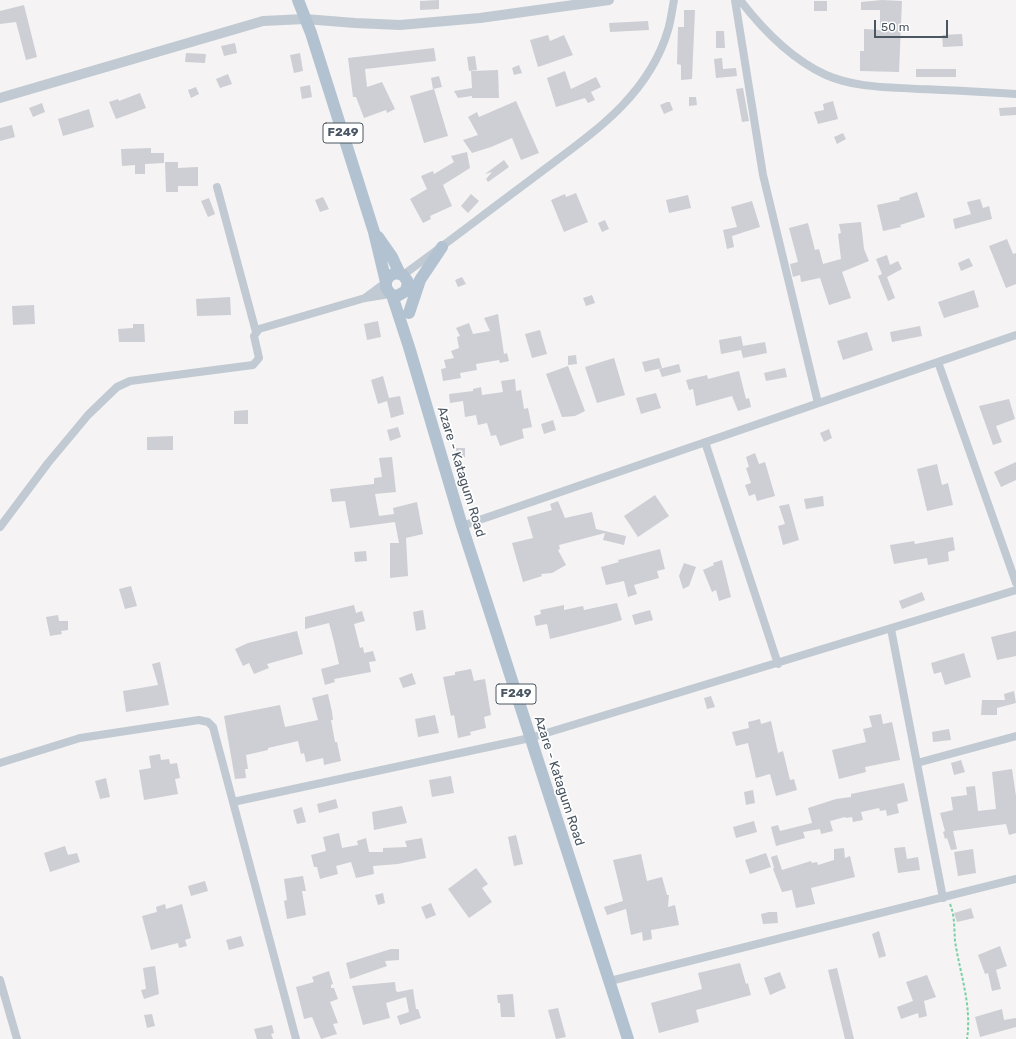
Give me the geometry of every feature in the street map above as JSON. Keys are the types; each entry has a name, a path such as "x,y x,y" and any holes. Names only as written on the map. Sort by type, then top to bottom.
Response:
{"main road":[{"name":"Azare - Katagum Road","path":"298,0 374,232 388,288 409,347 462,526 628,1039"},
{"name":"Azare - Katagum Road","path":"374,232 408,282 406,291 409,313 409,347"},
{"path":"409,313 420,280 442,247"},
{"path":"402,274 391,274 388,288 397,296 406,291"}],"street":[{"path":"0,98 263,20 305,19 355,24 408,24 480,18 609,0"},
{"path":"402,274 442,247 586,139 622,108 646,76 658,56 669,28 674,0"},
{"path":"735,0 763,175 818,403"},
{"path":"740,0 755,20 776,42 795,56 826,75 862,86 1016,94"},
{"path":"0,527 58,451 88,415 117,387 130,381 253,365 259,358 254,336 256,332 217,186"},
{"path":"256,332 259,329 365,298 388,288"},
{"path":"365,298 388,288"},
{"path":"462,526 1016,335"},
{"path":"938,362 1016,583"},
{"path":"705,442 778,664"},
{"path":"233,802 530,738 778,664 1016,590"},
{"path":"891,629 942,898"},
{"path":"0,763 80,738 199,720 208,722 213,727 296,1039"},
{"path":"917,763 1016,736"},
{"path":"610,981 1016,879"},
{"path":"0,980 18,1039"}],"path":[{"path":"942,898 950,905 953,914 955,941 968,1005 967,1039"}],"building":[{"path":"439,0 439,9 420,10 420,1"},
{"path":"882,0 902,1 899,72 860,71 860,51 864,51 864,29 880,30 880,10 861,10 861,2"},
{"path":"814,1 827,1 827,11 814,11"},
{"path":"24,5 37,57 26,60 16,22 0,24 0,11"},
{"path":"684,10 695,10 692,79 681,80 681,65 677,64 678,27 684,27"},
{"path":"648,21 649,30 610,32 609,23"},
{"path":"716,31 724,31 725,48 716,48"},
{"path":"962,34 963,46 943,47 942,35"},
{"path":"548,35 550,41 564,35 573,55 538,67 530,40"},
{"path":"235,43 237,53 224,56 221,46"},
{"path":"434,48 436,61 365,69 367,87 382,82 395,109 387,113 386,110 364,118 356,97 353,97 348,58"},
{"path":"186,53 206,54 205,63 185,62"},
{"path":"300,53 303,71 294,73 290,55"},
{"path":"475,56 477,70 469,71 467,57"},
{"path":"722,58 723,69 736,68 737,76 716,78 714,59"},
{"path":"519,65 522,73 514,75 512,68"},
{"path":"916,69 956,69 956,77 916,77"},
{"path":"498,70 499,98 472,98 472,96 458,98 454,91 472,88 471,71"},
{"path":"565,71 571,89 596,77 601,87 591,92 595,100 588,103 585,98 556,107 547,78"},
{"path":"228,74 232,84 220,88 216,79"},
{"path":"439,76 442,87 433,89 431,78"},
{"path":"310,85 312,97 302,99 300,87"},
{"path":"196,87 199,94 191,98 188,90"},
{"path":"743,88 749,121 742,122 736,89"},
{"path":"434,89 448,136 424,143 410,96"},
{"path":"140,93 146,108 116,119 109,102 118,99 119,101"},
{"path":"689,97 696,97 697,105 689,106"},
{"path":"516,101 539,153 521,160 512,138 472,153 463,140 478,135 468,117 477,112 479,117"},
{"path":"833,101 838,119 818,124 814,112 824,110 823,104"},
{"path":"670,102 673,110 664,114 660,105"},
{"path":"42,103 45,112 33,117 29,108"},
{"path":"1016,107 1016,115 1000,116 999,108"},
{"path":"89,109 94,127 63,136 58,119"},
{"path":"12,125 15,137 0,141 0,128"},
{"path":"843,133 846,139 837,144 834,137"},
{"path":"151,148 151,153 164,153 164,163 145,164 145,174 135,174 135,165 122,166 121,149"},
{"path":"467,152 470,168 443,185 452,206 430,216 431,219 423,223 410,199 427,189 421,176 433,171 434,174 454,162 451,156"},
{"path":"504,160 509,167 488,182 486,179 492,172 485,174"},
{"path":"165,162 178,162 178,168 198,167 198,186 178,186 178,192 166,192"},
{"path":"917,192 925,217 900,225 901,227 883,231 877,205 900,200 899,198"},
{"path":"576,193 588,222 564,232 551,200 565,194 566,197"},
{"path":"471,194 479,201 468,213 461,206"},
{"path":"688,195 691,208 669,213 666,200"},
{"path":"323,197 329,209 320,212 315,200"},
{"path":"209,198 215,214 208,217 201,201"},
{"path":"980,199 983,208 989,206 992,219 955,229 953,219 971,214 967,202"},
{"path":"752,201 760,227 732,236 734,247 727,249 723,230 737,227 731,207"},
{"path":"605,220 609,229 602,232 598,223"},
{"path":"861,222 864,249 869,261 842,272 851,298 829,305 820,278 801,282 800,275 793,277 790,264 798,262 789,228 808,223 815,250 819,249 823,264 841,259 838,234 841,233 839,224"},
{"path":"1007,239 1013,254 1016,253 1016,284 1006,288 989,246"},
{"path":"887,255 890,265 898,261 902,269 887,277 895,298 888,301 878,276 882,274 876,259"},
{"path":"969,258 973,266 961,271 958,263"},
{"path":"462,277 466,284 458,287 455,280"},
{"path":"974,290 979,307 944,318 938,302"},
{"path":"592,295 595,303 586,306 583,298"},
{"path":"230,297 231,315 197,316 196,299"},
{"path":"34,305 35,324 13,325 12,306"},
{"path":"498,314 504,354 507,353 509,361 500,363 499,360 476,364 477,370 460,373 461,378 443,381 441,369 446,368 444,360 454,358 451,351 459,348 457,337 460,336 456,328 469,323 473,334 490,331 484,318"},
{"path":"378,321 381,337 367,340 364,324"},
{"path":"133,324 144,324 145,342 119,342 118,329 133,328"},
{"path":"920,326 922,336 892,342 890,332"},
{"path":"540,330 547,354 532,358 525,334"},
{"path":"867,332 873,350 843,360 837,341"},
{"path":"741,336 743,346 765,342 767,353 743,358 741,350 721,354 719,340"},
{"path":"576,355 577,364 568,365 568,356"},
{"path":"614,358 625,395 597,403 585,367"},
{"path":"659,358 662,368 645,372 642,362"},
{"path":"679,364 681,372 662,377 659,369"},
{"path":"568,366 585,411 575,416 562,417 546,374"},
{"path":"785,368 787,377 766,381 764,373"},
{"path":"739,371 746,399 749,398 751,407 738,411 732,396 696,406 693,389 689,390 686,380 707,375 708,379"},
{"path":"383,376 389,398 400,396 404,414 391,418 387,401 378,404 371,380"},
{"path":"515,379 516,391 521,390 524,409 528,408 532,427 522,429 524,438 500,446 496,435 491,436 487,423 478,425 476,415 465,417 463,401 450,403 449,394 473,391 473,389 481,387 482,395 503,392 501,381"},
{"path":"656,393 661,408 641,414 636,398"},
{"path":"1009,399 1015,419 996,426 1002,442 993,445 979,406"},
{"path":"248,410 248,424 234,424 234,411"},
{"path":"553,420 556,430 544,434 541,424"},
{"path":"398,427 401,437 390,441 387,430"},
{"path":"829,429 832,438 824,442 820,433"},
{"path":"173,436 173,450 147,450 147,437"},
{"path":"456,448 465,448 465,457 456,458"},
{"path":"755,453 759,464 765,462 775,496 757,501 755,494 749,496 745,485 751,483 746,468 749,467 746,457"},
{"path":"392,457 396,492 375,494 379,516 394,514 393,508 417,502 423,534 406,538 408,576 390,578 390,543 399,543 395,522 350,528 345,501 332,502 330,489 374,484 374,478 382,477 379,458"},
{"path":"1016,462 1016,480 1001,487 994,472"},
{"path":"937,464 942,485 948,483 953,505 927,511 917,469"},
{"path":"655,495 669,516 638,537 624,516"},
{"path":"823,496 824,506 806,509 804,499"},
{"path":"558,501 565,518 592,512 596,529 626,536 624,545 603,540 605,533 559,545 560,549 558,550 566,565 552,573 541,574 542,576 523,582 512,543 533,538 527,517 552,510 550,504"},
{"path":"789,504 799,540 783,545 778,526 785,524 779,506"},
{"path":"953,537 955,550 948,552 949,561 928,565 927,558 894,564 890,545 914,541 915,544"},
{"path":"660,549 665,569 657,571 659,578 634,585 637,594 628,597 624,581 606,585 601,567 619,562 618,560"},
{"path":"366,551 367,561 355,562 354,552"},
{"path":"722,560 731,597 719,601 716,590 712,592 703,570 714,565 713,563"},
{"path":"684,563 696,567 689,586 683,589 679,576"},
{"path":"131,586 137,606 125,609 119,589"},
{"path":"922,592 925,600 902,609 899,601"},
{"path":"617,603 622,620 609,624 550,639 547,624 536,626 534,616 541,614 540,610 564,605 564,610 583,606 584,610"},
{"path":"354,605 356,613 362,611 365,621 354,624 360,648 363,647 364,653 373,651 376,661 369,662 371,672 334,679 335,682 325,685 321,669 339,664 329,623 305,629 305,617"},
{"path":"423,610 426,629 416,631 413,612"},
{"path":"650,610 653,620 635,625 632,615"},
{"path":"58,615 59,621 68,621 68,630 61,631 62,634 50,636 46,617"},
{"path":"297,631 303,654 267,664 269,668 254,674 249,663 243,666 235,649 248,643"},
{"path":"1016,631 1016,656 997,660 991,637"},
{"path":"964,653 971,677 945,685 941,672 934,674 931,663"},
{"path":"160,662 169,705 126,712 123,691 158,685 152,664"},
{"path":"471,669 474,681 485,679 491,715 484,717 486,728 470,732 471,735 458,738 454,715 451,716 443,677 455,675 455,672"},
{"path":"412,673 416,684 403,688 399,678"},
{"path":"1014,691 1016,703 997,708 997,715 981,715 982,700 1005,700 1004,694"},
{"path":"328,694 332,712 333,720 331,720 335,742 337,742 341,761 324,765 323,758 306,762 304,753 301,754 298,741 246,755 248,769 245,769 246,778 235,779 224,716 280,705 285,727 318,720 312,698"},
{"path":"711,696 715,707 707,709 704,698"},
{"path":"881,714 883,724 892,722 900,760 865,767 866,772 839,779 832,750 866,742 863,729 872,727 869,716"},
{"path":"435,715 439,733 418,737 415,719"},
{"path":"760,719 761,724 771,721 778,753 783,751 790,780 794,779 797,790 776,796 770,774 756,778 748,743 736,746 732,732 749,728 748,722"},
{"path":"949,729 951,740 933,742 932,732"},
{"path":"160,754 161,760 169,759 170,764 177,763 180,778 175,779 178,794 144,800 139,770 151,768 149,756"},
{"path":"961,760 965,772 954,775 951,763"},
{"path":"1012,769 1016,796 1016,833 1009,835 1006,824 953,831 957,849 951,850 947,838 945,839 943,832 945,831 940,813 953,810 951,797 967,795 966,787 975,786 978,811 996,809 992,772"},
{"path":"451,776 454,793 432,797 429,780"},
{"path":"106,778 110,797 100,799 95,781"},
{"path":"904,783 908,801 897,804 899,813 887,816 886,810 880,811 879,808 861,812 863,820 853,822 852,817 845,817 830,821 833,831 821,834 820,829 803,832 805,838 776,846 771,827 778,825 780,831 812,823 808,808 836,799 851,797 851,794"},
{"path":"753,790 755,803 746,805 744,792"},
{"path":"336,799 338,808 319,813 317,804"},
{"path":"402,806 407,823 374,830 372,812"},
{"path":"302,807 306,822 297,824 293,810"},
{"path":"754,821 757,832 736,838 733,827"},
{"path":"339,833 342,848 358,845 357,841 366,838 369,852 383,852 383,848 407,847 405,841 422,838 426,858 398,864 373,866 374,874 356,878 351,862 336,866 338,874 320,879 317,867 314,867 311,855 326,851 323,837"},
{"path":"516,835 523,864 514,866 508,837"},
{"path":"65,846 68,855 77,853 80,862 50,872 44,853"},
{"path":"905,847 907,859 918,857 920,870 898,873 894,848"},
{"path":"844,848 845,858 850,856 855,877 811,888 815,904 796,908 792,890 782,892 773,869 771,857 777,855 782,870 811,861 812,863 817,862 818,865 834,860 834,849"},
{"path":"973,849 976,873 958,876 954,852"},
{"path":"766,853 771,867 750,874 745,860"},
{"path":"641,854 647,881 662,877 667,895 669,895 668,907 675,905 679,925 651,930 652,939 643,941 642,932 631,935 626,909 607,915 604,907 623,901 613,860"},
{"path":"476,868 488,884 482,888 492,902 469,918 448,889"},
{"path":"303,876 306,891 302,891 306,915 287,919 284,901 287,900 284,879"},
{"path":"205,881 208,891 191,896 188,886"},
{"path":"383,893 385,903 378,905 375,895"},
{"path":"431,903 436,915 426,919 421,907"},
{"path":"165,904 166,909 182,904 191,938 185,940 187,946 179,948 178,943 151,950 142,916 157,912 156,907"},
{"path":"971,908 974,918 957,922 954,913"},
{"path":"777,912 778,923 763,924 761,914"},
{"path":"879,931 886,956 879,958 872,934"},
{"path":"241,936 244,946 229,950 226,940"},
{"path":"1000,946 1007,966 996,970 1001,989 992,991 988,973 985,974 978,955"},
{"path":"391,949 399,949 399,960 385,961 387,966 350,979 346,963"},
{"path":"740,963 751,995 696,1010 699,1022 659,1033 651,1003 702,989 698,973"},
{"path":"155,966 159,994 144,999 141,990 146,989 143,968"},
{"path":"837,968 854,1039 845,1039 828,970"},
{"path":"329,971 333,984 331,985 331,988 334,988 338,999 330,1002 338,1023 333,1024 337,1034 321,1039 312,1017 304,1019 296,987 314,982 312,977"},
{"path":"780,972 786,988 770,995 764,978"},
{"path":"927,975 936,997 924,1001 927,1016 919,1018 918,1013 901,1019 897,1007 913,1001 906,982"},
{"path":"395,982 396,991 398,992 413,989 416,1009 418,1009 421,1018 400,1025 397,1016 409,1012 406,997 386,1003 390,1018 363,1025 352,986"},
{"path":"513,994 515,1017 501,1017 500,1003 498,1003 497,995"},
{"path":"558,1008 566,1037 556,1039 548,1010"},
{"path":"1002,1009 1004,1020 1016,1018 1016,1027 980,1037 975,1017"},
{"path":"152,1014 155,1026 147,1028 144,1015"},
{"path":"272,1025 274,1033 271,1034 273,1039 257,1039 254,1029"}]}
